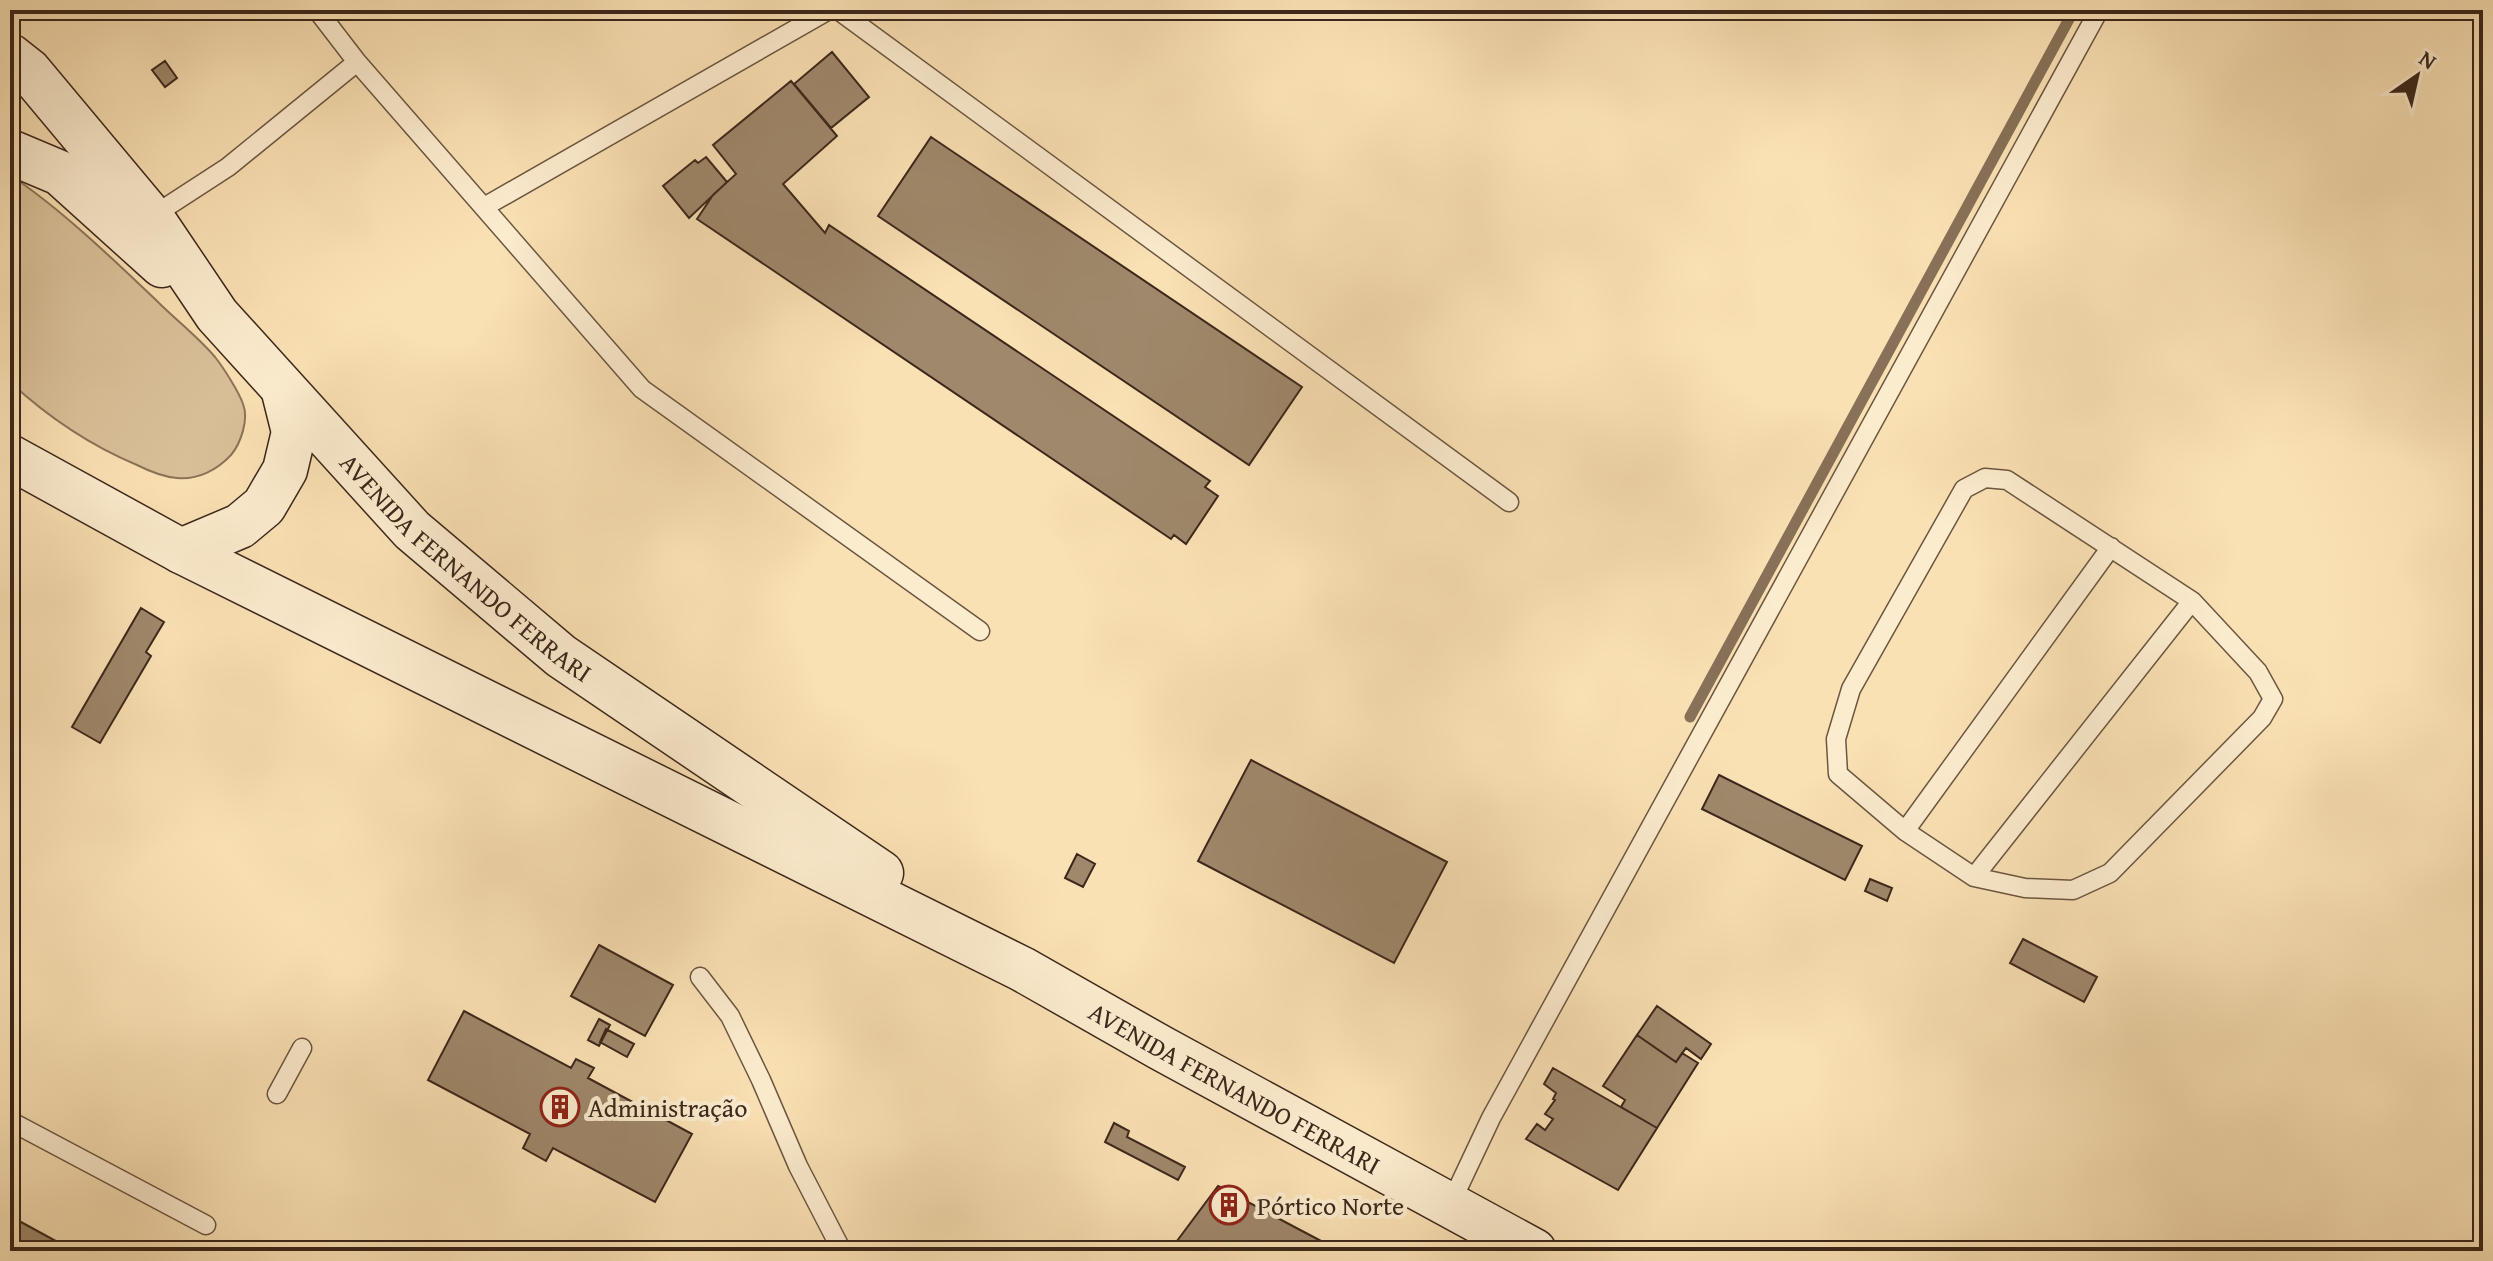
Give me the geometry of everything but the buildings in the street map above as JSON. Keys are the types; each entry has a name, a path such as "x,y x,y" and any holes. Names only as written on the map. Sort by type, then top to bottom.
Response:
{"street":[{"name":"AVENIDA FERNANDO FERRARI","path":"10,56 29,71 151,217 217,315 412,530 561,656 1022,969"},
{"path":"10,152 60,173 217,315"},
{"path":"181,551 240,526 264,506 285,470 294,432 284,392"},
{"name":"AVENIDA FERNANDO FERRARI","path":"16,456 181,551 1022,969 1534,1251"}],"lane":[{"path":"317,10 357,62 642,389 980,631"},
{"path":"484,207 829,10"},
{"path":"838,10 1509,502"},
{"path":"1450,1205 1491,1118 2099,10"},
{"path":"151,217 228,167 357,62"},
{"path":"1985,478 2007,480 2111,547 2192,601 2258,672 2273,699 2262,718 2110,873 2073,890 2025,888 1974,877 1905,831 1838,774 1836,739 1851,689 1964,489 1985,478"},
{"path":"1905,831 2111,547"},
{"path":"1974,877 2192,601"},
{"path":"700,977 730,1016 798,1166 842,1251"},
{"path":"277,1094 302,1048"},
{"path":"10,1121 206,1225"}],"shaded area":[{"path":"10,175 86,235 218,361 245,410 238,444 220,465 200,476 185,478 151,471 102,449 70,429 10,382"}],"waterway":[{"path":"1690,717 2074,10"}],"place":[{"name":"Administração","path":"560,1107"},
{"name":"Pórtico Norte","path":"1229,1205"}]}
